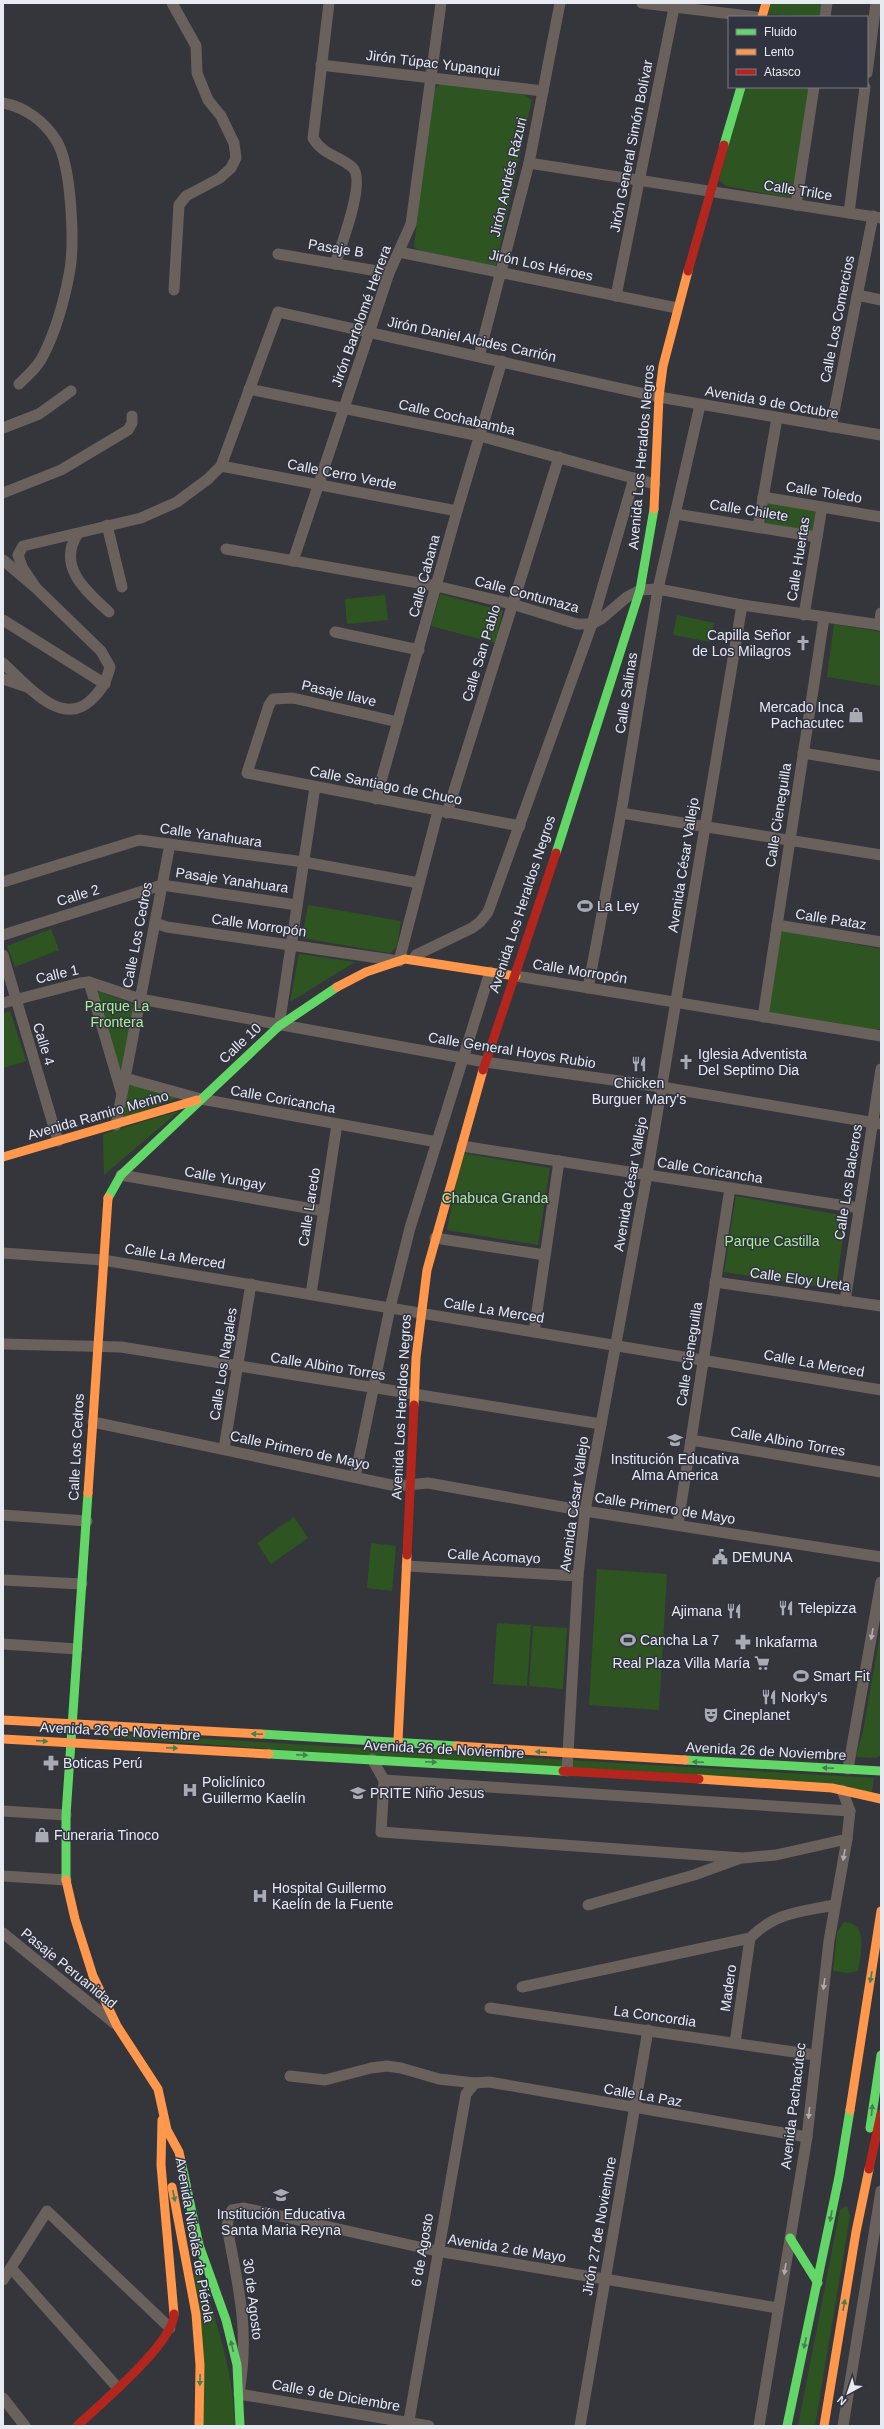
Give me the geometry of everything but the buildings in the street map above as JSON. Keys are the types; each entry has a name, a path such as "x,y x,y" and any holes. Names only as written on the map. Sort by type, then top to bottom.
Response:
{"main road":[{"path":"762,16 766,3"},
{"name":"Avenida Los Heraldos Negros","path":"398,1741 414,1395 421,1313 427,1270 485,1062 516,976 640,590 650,539 655,484 659,396 677,308 741,88"},
{"name":"Calle Morropón","path":"399,961 414,959 516,976"},
{"name":"Calle 10","path":"121,1175 279,1026 325,994 366,972 399,961"},
{"name":"Avenida Ramiro Merino","path":"3,1157 201,1099"},
{"name":"Calle Los Cedros","path":"72,1724 108,1201 110,1192 121,1175"},
{"name":"Avenida 26 de Noviembre","path":"3,1720 398,1741 568,1754 881,1772"},
{"name":"Avenida Nicolás de Piérola","path":"72,1724 66,1815 66,1880 75,1919 93,1976 117,2026 158,2089 167,2130 179,2152 199,2246 226,2320 237,2365 240,2426"},
{"name":"Avenida 26 de Noviembre","path":"3,1739 372,1759 801,1785 842,1790 881,1799"},
{"path":"787,2426 839,2178 881,1911"},
{"path":"864,2190 873,2104 881,2055"},
{"path":"839,2178 861,2103"},
{"path":"77,2426 159,2345 170,2328 174,2317 161,2165 162,2109"},
{"path":"824,2426 864,2190 881,2114"},
{"name":"Avenida Nicolás de Piérola","path":"167,2130 165,2156 184,2243 200,2355 199,2426"},
{"path":"790,2238 818,2283"}],"street":[{"path":"172,3 196,46 197,73 208,100 221,116 234,143 236,158 231,168 220,178 186,196 179,206 174,290"},
{"path":"329,3 314,138 318,146 353,168 358,181 351,216 335,264"},
{"name":"Jirón Bartolomé Herrera","path":"293,561 389,273 411,224 441,3"},
{"name":"Jirón Andrés Rázuri","path":"479,356 529,163 560,3"},
{"path":"642,3 674,5 749,16"},
{"path":"825,16 827,3"},
{"path":"868,66 876,3"},
{"name":"Jirón General Simón Bolívar","path":"616,296 674,5"},
{"name":"Jirón Túpac Yupanqui","path":"321,65 543,91"},
{"path":"796,204 814,88"},
{"path":"849,213 865,88"},
{"path":"3,103 23,109 42,123 57,141 66,171 70,200 69,274 44,355 32,371 19,384"},
{"name":"Calle Trilce","path":"529,163 877,217"},
{"name":"Calle Los Comercios","path":"831,427 857,295 877,217"},
{"name":"Jirón Los Héroes","path":"399,252 677,308"},
{"name":"Pasaje B","path":"278,254 389,273"},
{"path":"857,295 881,300"},
{"name":"Jirón Daniel Alcides Carrión","path":"249,389 278,312 659,396"},
{"name":"Calle Cabana","path":"376,799 457,511 502,361"},
{"path":"36,588 22,567 18,555 23,546 77,535 107,525 141,518 177,502 221,466 249,389"},
{"name":"Calle Cochabamba","path":"249,389 480,436 655,484"},
{"path":"3,428 39,414 70,391"},
{"name":"Avenida 9 de Octubre","path":"659,396 777,418 881,435"},
{"name":"Calle Salinas","path":"588,988 621,813 658,589 700,404"},
{"path":"3,493 61,470 128,430 132,423 132,416"},
{"path":"758,527 777,418"},
{"name":"Calle San Pablo","path":"399,961 419,883 512,604 559,457"},
{"name":"Calle Cerro Verde","path":"221,466 457,511"},
{"name":"Avenida Los Heraldos Negros","path":"414,959 416,955 480,922 488,912 592,624 634,478"},
{"name":"Calle Toledo","path":"763,497 881,517"},
{"name":"Calle Huertas","path":"804,615 822,507"},
{"name":"Calle Chilete","path":"676,514 817,537"},
{"path":"107,525 122,587"},
{"path":"77,535 71,545 70,562 86,591 109,612"},
{"name":"Calle Contumaza","path":"226,549 436,586 512,604 577,624 592,624 601,619 627,597 640,590 658,589 742,605 880,625"},
{"path":"3,560 36,588 107,659 110,667 105,684 87,704 76,709 62,709 51,704 3,663"},
{"name":"Avenida César Vallejo","path":"567,1771 578,1576 585,1511 647,1175 742,605"},
{"path":"880,625 881,613"},
{"name":"Calle Cieneguilla","path":"763,1017 824,618"},
{"path":"3,620 105,684"},
{"path":"335,632 419,650"},
{"path":"3,679 30,687"},
{"name":"Pasaje Ilave","path":"247,773 269,705 273,699 293,698 398,722"},
{"path":"803,753 881,766"},
{"name":"Calle Santiago de Chuco","path":"247,773 520,826"},
{"path":"279,1026 315,787"},
{"path":"621,813 881,855"},
{"name":"Calle Yanahuara","path":"3,882 139,840 304,862 419,883"},
{"name":"Calle Los Cedros","path":"116,1125 170,844"},
{"name":"Pasaje Yanahuara","path":"162,885 297,905"},
{"name":"Calle 2","path":"3,935 162,885"},
{"name":"Calle Morropón","path":"155,923 167,927 399,961"},
{"name":"Calle Pataz","path":"777,925 881,942"},
{"name":"Calle 4","path":"3,955 15,1000 58,1141"},
{"name":"Avenida Los Heraldos Negros","path":"355,1477 390,1308 410,1228 490,972"},
{"name":"Calle Morropón","path":"516,976 881,1036"},
{"path":"89,982 122,1094"},
{"name":"Calle 1","path":"3,1003 89,982 140,999"},
{"name":"Calle General Hoyos Rubio","path":"140,999 279,1026 485,1062 662,1087 877,1123"},
{"name":"Calle Los Balceros","path":"845,1301 859,1208 877,1123 881,1068"},
{"name":"Calle Coricancha","path":"125,1078 201,1099 437,1142"},
{"name":"Calle Laredo","path":"311,1294 337,1124"},
{"name":"Calle Coricancha","path":"462,1146 859,1208"},
{"path":"534,1332 559,1161"},
{"name":"Calle Yungay","path":"121,1175 324,1211"},
{"name":"Calle Cieneguilla","path":"678,1524 730,1188"},
{"path":"435,1238 545,1255"},
{"name":"Calle La Merced","path":"3,1253 103,1260 881,1390"},
{"name":"Calle Eloy Ureta","path":"715,1282 881,1306"},
{"name":"Calle Los Nagales","path":"224,1449 251,1284"},
{"name":"Calle Albino Torres","path":"3,1344 97,1345 155,1351 238,1367 601,1424"},
{"name":"Calle Primero de Mayo","path":"93,1422 396,1486 428,1483 585,1511 678,1524 881,1557"},
{"name":"Calle Albino Torres","path":"691,1440 881,1472"},
{"path":"3,1515 87,1521"},
{"name":"Calle Acomayo","path":"407,1566 578,1576"},
{"path":"3,1580 82,1584"},
{"path":"848,1769 881,1582"},
{"path":"3,1644 77,1649"},
{"path":"372,1759 384,1780 381,1832 743,1858 776,1855 847,1839"},
{"path":"384,1780 850,1811"},
{"name":"Avenida Pachacútec","path":"759,2426 806,2137 834,1906 847,1839 850,1811 842,1790"},
{"path":"3,1811 66,1815"},
{"path":"588,1905 694,1875 743,1858"},
{"path":"3,1876 66,1880"},
{"path":"522,1987 750,1938 759,1929 781,1916 834,1906"},
{"name":"Pasaje Peruanidad","path":"3,1933 117,2026"},
{"name":"Madero","path":"735,2043 750,1938"},
{"name":"La Concordia","path":"490,2008 815,2055"},
{"name":"Jirón 27 de Noviembre","path":"580,2426 648,2030"},
{"name":"Calle La Paz","path":"290,2076 325,2080 371,2068 387,2066 401,2068 439,2079 475,2083 489,2082 634,2109 806,2137"},
{"name":"6 de Agosto","path":"408,2424 437,2251 466,2094 475,2083"},
{"path":"843,2426 878,2231 881,2191"},
{"name":"Avenida 2 de Mayo","path":"232,2210 244,2208 437,2251 778,2308"},
{"name":"30 de Agosto","path":"232,2210 228,2214 228,2229 241,2300 245,2336 244,2363 239,2394"},
{"path":"3,2280 47,2211 170,2328"},
{"path":"11,2268 116,2387"},
{"name":"Calle 9 de Diciembre","path":"239,2394 408,2424 429,2426"},
{"path":"3,2398 25,2426"}],"green space":[{"path":"768,3 825,3 823,16 765,14"},
{"path":"443,84 523,94 532,100 496,265 494,267 419,250 414,247 432,92 439,85"},
{"path":"744,88 812,88 796,199 726,186 719,180"},
{"path":"768,503 816,511 812,532 765,524"},
{"path":"440,594 503,611 495,643 431,626"},
{"path":"385,595 388,620 347,624 345,599"},
{"path":"677,615 714,623 710,642 673,635"},
{"path":"834,624 881,632 881,686 827,677"},
{"path":"308,905 401,921 397,946 390,953 302,938"},
{"path":"51,929 59,950 15,967 7,946"},
{"path":"779,930 881,949 881,1028 875,1030 766,1012"},
{"path":"299,954 355,962 290,1002"},
{"name":"Parque La Frontera","path":"98,991 133,1004 122,1080 97,992"},
{"path":"10,1011 26,1061 3,1068 3,1013"},
{"path":"131,1084 181,1097 123,1118 128,1085"},
{"path":"179,1111 104,1175 103,1134"},
{"name":"Chabuca Granda","path":"462,1153 550,1168 538,1245 447,1230"},
{"name":"Parque Castilla","path":"736,1196 846,1216 836,1289 724,1272"},
{"path":"294,1517 308,1538 271,1564 257,1543"},
{"path":"371,1543 396,1546 392,1591 367,1588"},
{"name":"Cancha La 7","path":"597,1569 667,1574 659,1710 589,1705"},
{"path":"497,1623 531,1625 527,1686 493,1684"},
{"path":"533,1626 567,1628 563,1689 529,1686"},
{"path":"881,1630 881,1755 876,1758 856,1757 863,1731"},
{"path":"106,1733 874,1778 872,1792 105,1737"},
{"path":"844,1922 852,1924 857,1928 862,1941 858,1971 848,1973 833,1971 837,1932"},
{"path":"847,2206 850,2216 815,2426 798,2426 840,2209"},
{"path":"193,2257 221,2340 231,2382 235,2426 203,2426"}],"traffic: fast":[{"path":"724,145 741,88"},
{"path":"556,853 640,590 654,509"},
{"path":"108,1198 121,1175 279,1026 337,987"},
{"path":"66,1880 66,1815 88,1493"},
{"path":"261,1734 457,1746"},
{"path":"269,1754 563,1771"},
{"path":"685,1760 881,1771"},
{"path":"870,2128 881,2055"},
{"path":"787,2426 839,2177 850,2110"},
{"path":"181,2161 199,2245 226,2320 237,2365 240,2426"},
{"path":"790,2238 818,2283"}],"traffic: slow":[{"path":"762,16 766,3"},
{"path":"654,509 659,397 663,366 688,271"},
{"path":"337,987 366,972 405,959 516,976"},
{"path":"414,1405 416,1358 427,1270 483,1070"},
{"path":"3,1157 197,1100"},
{"path":"88,1493 108,1198"},
{"path":"398,1741 407,1555"},
{"path":"3,1720 261,1734"},
{"path":"3,1739 269,1754"},
{"path":"457,1746 685,1760"},
{"path":"699,1779 832,1788 881,1799"},
{"path":"66,1880 75,1919 93,1976 117,2026 158,2089 167,2130 179,2152 181,2161"},
{"path":"850,2110 881,1911"},
{"path":"162,2120 161,2165 174,2314"},
{"path":"824,2426 856,2232 869,2169"},
{"path":"172,2187 196,2314 200,2365 199,2426"}],"traffic: jam":[{"path":"688,271 724,145"},
{"path":"483,1070 556,853"},
{"path":"407,1555 414,1405"},
{"path":"563,1771 699,1779"},
{"path":"869,2169 881,2114"},
{"path":"77,2426 149,2357 162,2341 171,2326 174,2314"}],"place":[{"name":"Capilla Señor de Los Milagros","path":"803,643"},
{"name":"Mercado Inca Pachacutec","path":"856,715"},
{"name":"La Ley","path":"585,906"},
{"name":"Iglesia Adventista Del Septimo Dia","path":"686,1062"},
{"name":"Chicken Burguer Mary's","path":"639,1064"},
{"name":"Institución Educativa Alma America","path":"675,1440"},
{"name":"DEMUNA","path":"720,1557"},
{"name":"Telepizza","path":"786,1608"},
{"name":"Ajimana","path":"734,1611"},
{"name":"Cancha La 7","path":"628,1640"},
{"name":"Inkafarma","path":"743,1642"},
{"name":"Real Plaza Villa María","path":"762,1663"},
{"name":"Smart Fit","path":"801,1676"},
{"name":"Norky's","path":"769,1697"},
{"name":"Cineplanet","path":"711,1715"},
{"name":"Boticas Perú","path":"51,1763"},
{"name":"Policlínico Guillermo Kaelín","path":"190,1790"},
{"name":"PRITE Niño Jesus","path":"358,1793"},
{"name":"Funeraria Tinoco","path":"42,1835"},
{"name":"Hospital Guillermo Kaelín de la Fuente","path":"260,1896"},
{"name":"Institución Educativa Santa Maria Reyna","path":"281,2195"}]}
